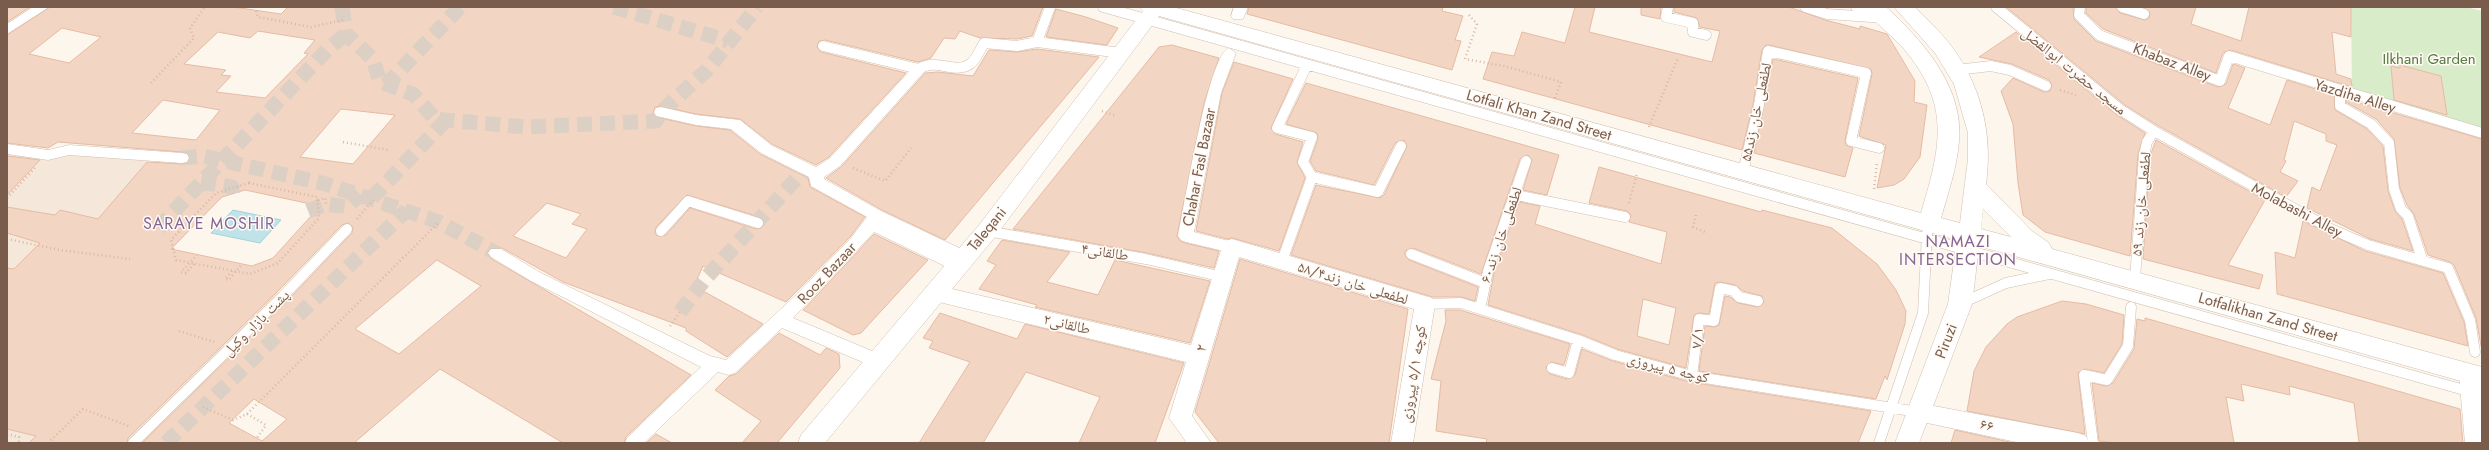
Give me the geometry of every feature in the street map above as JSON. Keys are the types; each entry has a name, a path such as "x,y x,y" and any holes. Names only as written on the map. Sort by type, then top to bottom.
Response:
{"street":[{"path":"7,30 42,7"},
{"name":"Piruzi","path":"1904,7 1942,48 1964,84 1978,133 1979,159 1960,304 1907,443"},
{"name":"Taleqani","path":"810,443 987,231 1084,105 1151,12"},
{"name":"Lotfali Khan Zand Street","path":"1151,12 1743,172 1968,243"},
{"path":"1880,12 1908,41 1936,79 1946,106 1949,129 1941,181 1928,231"},
{"name":"Chahar Fasl Bazaar","path":"1229,53 1220,72 1214,93 1186,236 1232,248"},
{"path":"812,171 836,162 919,68"},
{"path":"661,112 696,120 735,124 766,148 812,171 816,182 874,220 961,261"},
{"path":"1949,129 1978,133"},
{"path":"7,149 48,155 69,150 182,158"},
{"path":"1976,187 2024,238 2053,266"},
{"name":"Rooz Bazaar","path":"714,364 729,368 796,307 874,220"},
{"name":"Lotfalikhan Zand Street","path":"1968,243 2053,266 2135,279 2476,384"},
{"name":"لطفعلی خان زند۵۸/۴","path":"1232,248 1282,261 1425,304"},
{"name":"۲","path":"1200,443 1180,418 1199,369 1232,248"},
{"path":"496,253 536,277 714,364 633,443"},
{"name":"طالقانی۲","path":"935,293 1199,369"},
{"name":"کوچه ۵/۱ پیروزی","path":"1402,443 1425,304"},
{"path":"780,320 878,362"},
{"path":"2476,384 2476,443"},
{"name":"۶۶","path":"1918,412 2059,441 2078,443"}],"lane":[{"path":"1037,42 1050,7"},
{"path":"1103,7 1151,12 1307,65 1928,231 1923,313 1879,443"},
{"path":"1668,7 1666,17 1693,23 1693,32 1706,35"},
{"path":"1805,7 1827,14 1880,12"},
{"path":"1856,7 1880,12"},
{"name":"Khabaz Alley","path":"2080,7 2079,15 2099,35 2220,81 2229,56"},
{"path":"2122,7 2144,14"},
{"name":"مسجد حضرت ابوالفضل","path":"2001,8 2121,110 2154,130"},
{"path":"823,46 919,68 931,62 958,68 970,64 984,43 1017,47 1037,42 1121,52"},
{"name":"لطفعلی خان زند۵۵","path":"1743,172 1759,105 1768,51 1866,73 1851,141 1880,148"},
{"name":"Yazdiha Alley","path":"2229,56 2482,133"},
{"path":"1307,65 1277,128 1312,137 1303,162 1312,177 1378,192 1401,146"},
{"path":"1956,70 1991,66 2010,70 2046,86"},
{"path":"2340,91 2340,106 2371,124 2388,144 2394,188 2401,209 2408,216 2422,260"},
{"name":"Molabashi Alley","path":"2154,130 2331,229 2368,245 2448,268 2470,320 2475,352"},
{"name":"لطفعلی خان زند ۵۹","path":"2135,279 2144,155 2146,142 2154,130"},
{"name":"لطفعلی خان زند۶۰","path":"1480,309 1483,282 1516,195 1526,161"},
{"path":"1282,261 1312,177"},
{"path":"1516,195 1625,217"},
{"path":"661,230 688,201 758,223"},
{"name":"پشت بازار وکیل","path":"133,443 231,347 347,229"},
{"name":"طالقانی۴","path":"987,231 1146,259 1223,277"},
{"path":"1411,254 1483,282"},
{"path":"1960,304 2006,283 2053,266 2476,384"},
{"name":"۷/۱","path":"1692,376 1699,319 1714,321 1720,288 1734,291 1739,297 1758,301"},
{"name":"کوچه ۵ پیروزی","path":"1425,304 1461,303 1578,340 1615,355 1692,376 1891,409 1918,412"},
{"path":"2093,443 2084,375 2107,380 2128,346 2132,307"},
{"path":"1552,368 1569,373 1578,340"}],"path":[{"path":"151,83 194,38 190,28 205,7"},
{"path":"255,7 258,17 311,27 343,20"},
{"path":"1469,15 1477,24 1465,59 1504,66 1561,82 1553,103"},
{"path":"1648,129 1678,58"},
{"path":"343,142 388,150"},
{"path":"836,162 886,181 911,148"},
{"path":"1874,192 1880,148"},
{"path":"7,198 48,155"},
{"path":"1625,217 1638,171"},
{"path":"249,183 317,197 318,200 319,218 278,264 250,274 176,260 171,240 216,193 249,183"},
{"path":"318,200 325,198 326,204"},
{"path":"347,229 374,199"},
{"path":"1696,215 1693,227 1705,232"},
{"path":"203,407 233,420 247,414 439,222"},
{"path":"7,239 60,250 130,259"},
{"path":"194,263 186,272 181,272 197,255"},
{"path":"232,271 225,279 229,280 242,264"},
{"path":"178,331 231,347"},
{"path":"48,443 83,409 145,432"},
{"path":"247,414 266,425 257,438"},
{"path":"7,434 19,437 19,443"}],"shaded area":[{"path":"7,150 148,160 101,218 241,284 291,295 137,443 7,443"}],"green space":[{"name":"Ilkhani Garden","path":"2351,7 2466,7 2482,11 2482,129 2352,91"}],"water":[{"path":"233,210 281,220 260,243 211,233"}],"building":[{"path":"7,7 30,7 7,22"},
{"path":"50,7 233,7 281,14 288,7 1043,7 1032,36 1017,39 980,38 960,31 955,39 944,38 931,58 918,62 825,40 819,41 817,47 821,52 906,73 829,157 816,165 772,144 740,119 696,114 661,106 655,107 653,113 656,117 696,126 730,130 760,154 808,178 810,187 865,217 850,237 786,302 703,266 694,286 763,324 727,357 686,331 686,328 563,282 502,248 490,248 486,253 490,258 691,375 626,437 624,443 563,443 440,369 354,443 142,443 288,300 352,233 353,227 348,223 342,225 278,291 128,438 127,443 29,443 36,436 7,429 7,268 14,269 40,243 7,233 7,207 55,215 60,210 98,219 147,162 182,164 187,163 190,159 188,153 182,152 58,142 48,148 7,143 7,35","holes":["62,28 101,37 69,63 29,54","258,31 315,40 304,53 308,54 265,98 216,92 231,76 221,75 226,70 184,64 218,32 250,38","163,100 220,110 196,140 132,133","341,109 395,115 353,164 300,157","245,190 320,206 273,258 252,266 171,249 222,197","687,195 760,217 764,221 764,225 756,229 690,208 666,235 657,236 655,233 656,227","547,203 581,214 572,224 587,229 566,258 513,236","437,260 481,286 399,354 355,329","254,399 287,419 262,441 229,423"]},
{"path":"1249,7 1443,7 1442,11 1463,16 1455,40 1461,41 1452,70 1247,14"},
{"path":"1575,7 1595,7 1589,32 1712,62 1720,31 1700,27 1697,18 1674,12 1674,7 1789,7 1825,20 1860,29 1860,26 1887,34 1915,81 1914,102 1927,105 1920,157 1904,179 1894,185 1877,188 1886,145 1859,136 1872,74 1871,69 1769,45 1766,45 1762,50 1753,104 1742,150 1483,79 1492,52 1514,56 1522,32 1565,43"},
{"path":"1641,7 1661,7 1660,19 1641,15"},
{"path":"2006,7 2073,7 2074,19 2096,41 2218,87 2226,84 2233,64 2245,68 2228,108 2270,125 2287,80 2334,95 2335,110 2367,129 2383,146 2388,191 2395,211 2402,219 2413,251 2370,239 2307,208 2312,187 2320,191 2337,145 2326,141 2326,134 2294,121 2284,160 2286,161 2280,172 2298,181 2286,197 2157,125 2125,105"},
{"path":"2086,7 2116,7 2120,13 2145,20 2149,18 2150,13 2143,7 2196,7 2191,24 2241,41 2249,7 2351,7 2351,37 2332,32 2336,74 2351,79 2352,87 2231,50 2223,53 2216,73 2103,29 2086,13"},
{"path":"1056,9 1118,28 1107,45 1046,37"},
{"path":"2016,32 2117,115 2145,133 2138,154 2130,256 2045,232 2023,215 2018,183 2013,124 2001,91 2013,78 2044,92 2050,91 2052,85 2049,80 2012,64 1979,57"},
{"path":"1172,45 1219,58 1204,103 1177,236 1180,241 1185,243 1219,251 1214,268 1147,253 1013,229 1159,47"},
{"path":"1037,49 1099,57 945,240 882,210 826,178 841,167 925,73 938,72 973,76 989,50 1017,52"},
{"path":"1773,59 1858,78 1845,140 1846,145 1853,148 1845,177 1754,153"},
{"path":"1234,62 1293,79 1271,128 1275,134 1303,142 1297,162 1305,178 1279,251 1232,238 1227,239 1196,231 1222,93"},
{"path":"2400,65 2441,76 2447,115 2394,100 2391,66 2400,68"},
{"path":"1306,83 1559,155 1547,195 1523,190 1532,160 1528,155 1520,159 1481,274 1413,248 1405,251 1405,255 1409,260 1478,287 1475,301 1461,297 1433,297 1291,255 1316,185 1380,198 1384,195 1407,146 1404,140 1395,143 1374,185 1316,171 1310,161 1318,139 1317,133 1286,124"},
{"path":"2346,99 2482,139 2482,351 2476,318 2454,265 2450,262 2428,255 2414,214 2407,205 2400,188 2394,139 2376,119 2346,102"},
{"path":"2156,140 2265,200 2228,265 2263,275 2259,289 2143,259 2150,156"},
{"path":"7,156 40,160 7,195"},
{"path":"1599,167 1761,212 1762,210 1832,228 1877,264 1896,290 1906,311 1905,324 1887,380 1885,376 1876,399 1699,371 1705,326 1714,327 1719,325 1725,296 1730,297 1738,303 1757,307 1764,303 1762,296 1743,291 1735,285 1721,282 1715,283 1709,314 1699,313 1694,315 1686,368 1617,349 1580,334 1488,305 1494,273 1519,202 1540,206 1535,224 1661,264 1667,232 1629,222 1631,215 1627,211 1589,203","holes":["1643,299 1676,308 1669,345 1637,336"]},
{"path":"2303,221 2365,251 2443,273 2464,322 2468,346 2277,294 2275,252 2295,258"},
{"path":"874,234 928,260 861,333 853,335 803,310"},
{"path":"1002,240 1070,252 1047,282 1098,295 1115,260 1210,281 1190,343 1035,307 1037,305 979,289 996,265 987,261"},
{"path":"1240,259 1408,309 1389,443 1219,443 1195,412"},
{"path":"2062,301 2086,304 2124,315 2122,344 2104,373 2085,369 2078,373 2085,434 1967,411 1974,371 1986,347 2007,324 2017,317"},
{"path":"1445,310 1460,310 1570,344 1564,365 1551,362 1546,367 1550,374 1567,379 1575,375 1582,349 1613,361 1690,382 1871,411 1858,443 1486,443 1487,439 1436,431 1441,381 1431,379 1446,321"},
{"path":"940,313 1017,339 1025,324 1184,363 1155,443 1079,443 1100,397 1026,372 983,443 919,443 970,362 929,348 933,341 923,338"},
{"path":"2145,318 2460,409 2463,443 2359,443 2354,403 2289,386 2290,395 2241,384 2244,401 2226,397 2234,443 2116,443 2099,441 2092,383 2106,386 2113,383 2134,349 2137,319 2145,321"},
{"path":"779,333 820,355 826,348 839,354 840,368 777,443 742,443 761,421 715,390 729,376 736,374"},
{"path":"1955,430 2014,443 1951,443"},
{"path":"656,434 672,443 646,443"}],"tunnel":[{"path":"342,7 346,34"},
{"path":"387,84 460,7"},
{"path":"614,7 728,41"},
{"path":"387,84 413,94 435,119 525,127 656,121 661,112 707,70 757,7"},
{"path":"222,160 327,50 346,34"},
{"path":"346,34 373,59 380,82 387,84"},
{"path":"372,198 445,121"},
{"path":"182,158 203,156 222,160"},
{"path":"202,182 222,160"},
{"path":"222,160 326,184 359,195"},
{"path":"680,312 705,279 807,167"},
{"path":"158,228 202,182"},
{"path":"202,182 232,187 232,193"},
{"path":"308,211 326,204 347,207 359,195"},
{"path":"359,195 406,211"},
{"path":"166,443 406,211"},
{"path":"406,211 439,222 496,253"}],"district":[{"name":"SARAYE MOSHIR","path":"209,223"},
{"name":"NAMAZI INTERSECTION","path":"1958,250"}]}
